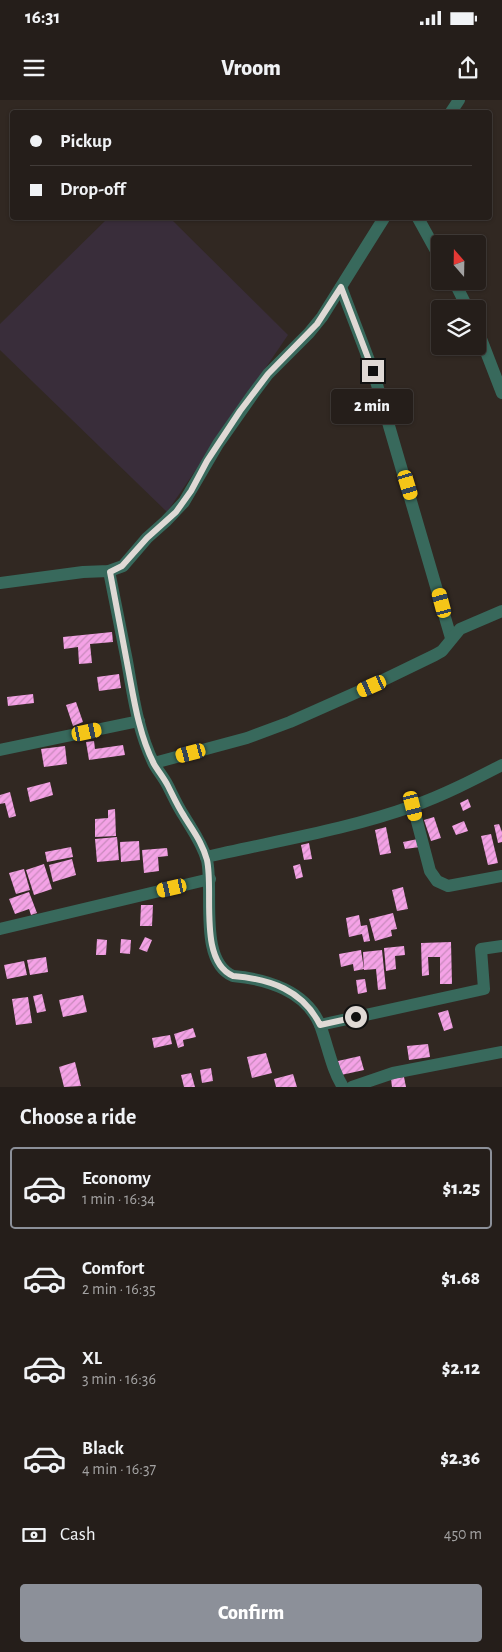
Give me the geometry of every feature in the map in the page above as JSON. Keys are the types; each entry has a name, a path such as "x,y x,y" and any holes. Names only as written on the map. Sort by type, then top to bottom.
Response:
{"street":[{"path":"0,583 83,572 110,572 122,566 147,538 176,512 240,411 268,374 317,324 383,220"},
{"path":"419,220 431,242"},
{"path":"341,287 373,371 451,638"},
{"path":"486,352 502,393"},
{"path":"110,572 139,721 154,763 184,818 198,836 206,857 210,879 210,928 214,951 222,970 233,976 273,985 292,992 308,1006 320,1025 334,1068 343,1087"},
{"path":"154,763 247,738 290,722 372,686 435,655 442,651 460,629 502,611"},
{"path":"0,750 139,721"},
{"path":"206,857 353,824 413,806 502,765"},
{"path":"413,806 430,871 437,881 448,886 502,876"},
{"path":"0,929 210,879"},
{"path":"320,1025 484,989 482,949 502,946"},
{"path":"352,1087 394,1073 502,1052"}],"shaded area":[{"path":"106,220 172,220 288,335 167,512 0,350 0,324"}],"building":[{"path":"112,632 113,642 90,644 92,663 79,664 78,647 64,649 63,637"},
{"path":"119,674 121,688 99,691 97,677"},
{"path":"33,694 34,703 8,706 7,697"},
{"path":"76,702 83,722 73,726 66,705"},
{"path":"94,741 95,749 123,745 125,755 89,760 86,742"},
{"path":"65,746 67,764 44,767 41,749"},
{"path":"50,782 53,795 30,802 27,788"},
{"path":"10,792 16,816 9,818 5,803 0,804 0,795"},
{"path":"468,799 471,807 463,811 460,803"},
{"path":"115,809 116,836 95,837 95,819 108,818 108,810"},
{"path":"434,817 441,838 431,841 424,820"},
{"path":"464,821 468,831 456,835 452,826"},
{"path":"499,824 502,832 502,842 498,843 494,825"},
{"path":"386,827 391,853 380,855 375,830"},
{"path":"491,834 498,863 488,865 481,836"},
{"path":"117,837 119,860 97,862 95,839"},
{"path":"418,839 420,847 405,849 403,842"},
{"path":"139,841 140,860 121,862 120,842"},
{"path":"309,843 312,859 304,860 301,845"},
{"path":"71,847 73,857 47,862 45,852"},
{"path":"167,848 168,856 158,857 159,871 144,873 142,850"},
{"path":"72,859 76,875 53,882 49,865"},
{"path":"44,864 52,889 34,895 26,870"},
{"path":"300,864 303,877 296,879 293,866"},
{"path":"24,869 30,890 16,894 9,873"},
{"path":"403,887 408,909 397,911 392,890"},
{"path":"29,892 37,913 31,915 29,909 15,914 9,899"},
{"path":"141,905 153,905 152,926 140,926"},
{"path":"393,913 397,929 391,930 392,936 375,941 369,919"},
{"path":"359,915 361,926 367,925 370,941 364,942 362,934 349,937 346,918"},
{"path":"145,937 152,940 147,952 139,949"},
{"path":"97,939 107,940 106,955 96,955"},
{"path":"121,939 131,940 130,954 120,953"},
{"path":"451,942 452,984 440,984 440,957 428,957 429,975 422,976 421,943"},
{"path":"404,946 405,955 395,956 396,969 386,971 384,948"},
{"path":"361,950 364,969 354,971 353,964 341,967 339,954"},
{"path":"382,950 386,989 378,990 376,969 364,970 363,952"},
{"path":"46,957 48,972 30,975 27,960"},
{"path":"24,961 27,975 7,979 4,965"},
{"path":"365,979 367,992 358,994 356,980"},
{"path":"42,994 46,1011 37,1013 33,996"},
{"path":"83,995 87,1012 63,1017 59,1000"},
{"path":"28,997 32,1023 16,1025 12,999"},
{"path":"448,1010 453,1028 444,1031 438,1013"},
{"path":"193,1028 196,1037 183,1040 184,1046 178,1048 174,1034"},
{"path":"170,1035 172,1044 154,1048 152,1038"},
{"path":"428,1044 430,1057 409,1060 407,1046"},
{"path":"266,1053 272,1073 252,1078 247,1057"},
{"path":"360,1056 364,1070 341,1075 338,1061"},
{"path":"75,1062 81,1086 64,1087 59,1067"},
{"path":"211,1068 213,1081 202,1083 200,1070"},
{"path":"191,1073 195,1087 184,1087 181,1075"},
{"path":"293,1074 297,1087 276,1087 274,1079"},
{"path":"404,1077 406,1087 392,1087 391,1079"}],"route":[{"path":"356,1017 320,1025 308,1006 292,992 273,985 227,974 219,965 211,940 210,879 206,857 198,836 184,818 154,763 146,742 134,700 110,572 128,561 147,538 176,512 240,411 268,374 317,324 341,287 373,371"}]}
